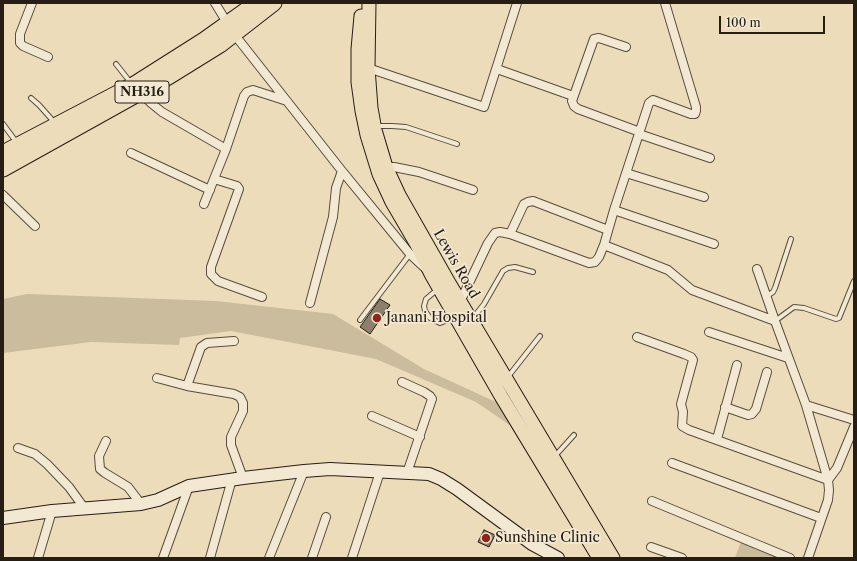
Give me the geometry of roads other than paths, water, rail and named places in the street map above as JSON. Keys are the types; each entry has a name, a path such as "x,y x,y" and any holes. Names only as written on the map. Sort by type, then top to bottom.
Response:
{"highway":[{"name":"NH316","path":"3,169 137,89 220,45 230,28 256,3"},
{"name":"NH316","path":"230,28 274,3"},
{"name":"NH316","path":"3,153 56,125 137,89"}],"main road":[{"name":"Lewis Road","path":"362,3 358,49 358,82 366,135 379,174 388,195 431,274 444,285"},
{"name":"Lewis Road","path":"369,3 368,68 371,108 374,126 386,167 444,285 514,391 528,429 592,534 613,558"},
{"name":"Lewis Road","path":"463,313 501,396 553,459 592,534 599,558"}],"street":[{"path":"32,3 20,34 20,43 23,46 48,57"},
{"path":"368,68 484,107 518,3"},
{"path":"463,313 491,237 495,233 500,232 510,234 589,263 595,262 604,245 650,101 652,100 691,114 695,114 696,107 666,3"},
{"path":"217,4 230,28 342,171 410,254 431,274"},
{"path":"626,47 599,38 594,39 572,101 574,106 578,109 639,133 710,158"},
{"path":"497,69 574,96"},
{"path":"137,89 150,103 162,112 226,149"},
{"path":"204,204 226,149 244,96 247,92 253,90 287,101"},
{"path":"130,153 210,190"},
{"path":"386,167 419,172 473,190"},
{"path":"310,303 333,217 336,188 342,171"},
{"path":"626,173 704,197"},
{"path":"214,179 237,186 239,189 211,267 211,274 218,281 262,297"},
{"path":"3,195 35,226"},
{"path":"510,234 524,204 533,201 608,230"},
{"path":"614,210 714,244"},
{"path":"604,245 668,270 692,290 775,321"},
{"path":"757,268 806,405 828,480 828,500 808,558"},
{"path":"709,332 788,358"},
{"path":"637,337 691,357 693,360 682,400 682,426 716,440 828,480"},
{"path":"187,386 201,347 207,343 234,341"},
{"path":"716,440 737,365"},
{"path":"725,407 748,415 752,414 756,409 767,372"},
{"path":"157,378 187,386 234,394 240,397 243,403 242,411 230,437 238,478 210,558"},
{"path":"402,382 424,392 432,399 407,473"},
{"path":"806,405 854,420"},
{"path":"372,416 420,437"},
{"path":"828,480 837,468 854,427"},
{"path":"106,440 99,456 100,469 128,487 141,504"},
{"path":"18,448 35,454 47,464 69,487 85,509"},
{"path":"672,463 821,518"},
{"path":"3,518 52,511 141,504 158,500 189,486 238,478 304,471 330,469 429,474 441,479 457,489 532,544 558,558"},
{"path":"269,558 304,471"},
{"path":"352,558 380,472"},
{"path":"163,558 189,486"},
{"path":"652,501 790,558"},
{"path":"38,558 52,511"},
{"path":"312,558 326,517"},
{"path":"651,547 682,558"}],"lane":[{"path":"116,64 137,89"},
{"path":"31,98 56,125"},
{"path":"3,124 18,145"},
{"path":"374,126 406,127 457,144"},
{"path":"768,296 773,292 791,239"},
{"path":"360,320 410,254"},
{"path":"444,285 426,299 424,306 425,311 430,318 440,323 484,304 503,271 508,268 515,267 533,272"},
{"path":"775,321 794,307 804,308 836,319 839,318 854,281"},
{"path":"506,379 540,336"},
{"path":"553,459 574,435"}],"place":[{"name":"Janani Hospital","path":"377,318"},
{"name":"Sunshine Clinic","path":"486,538"}]}
